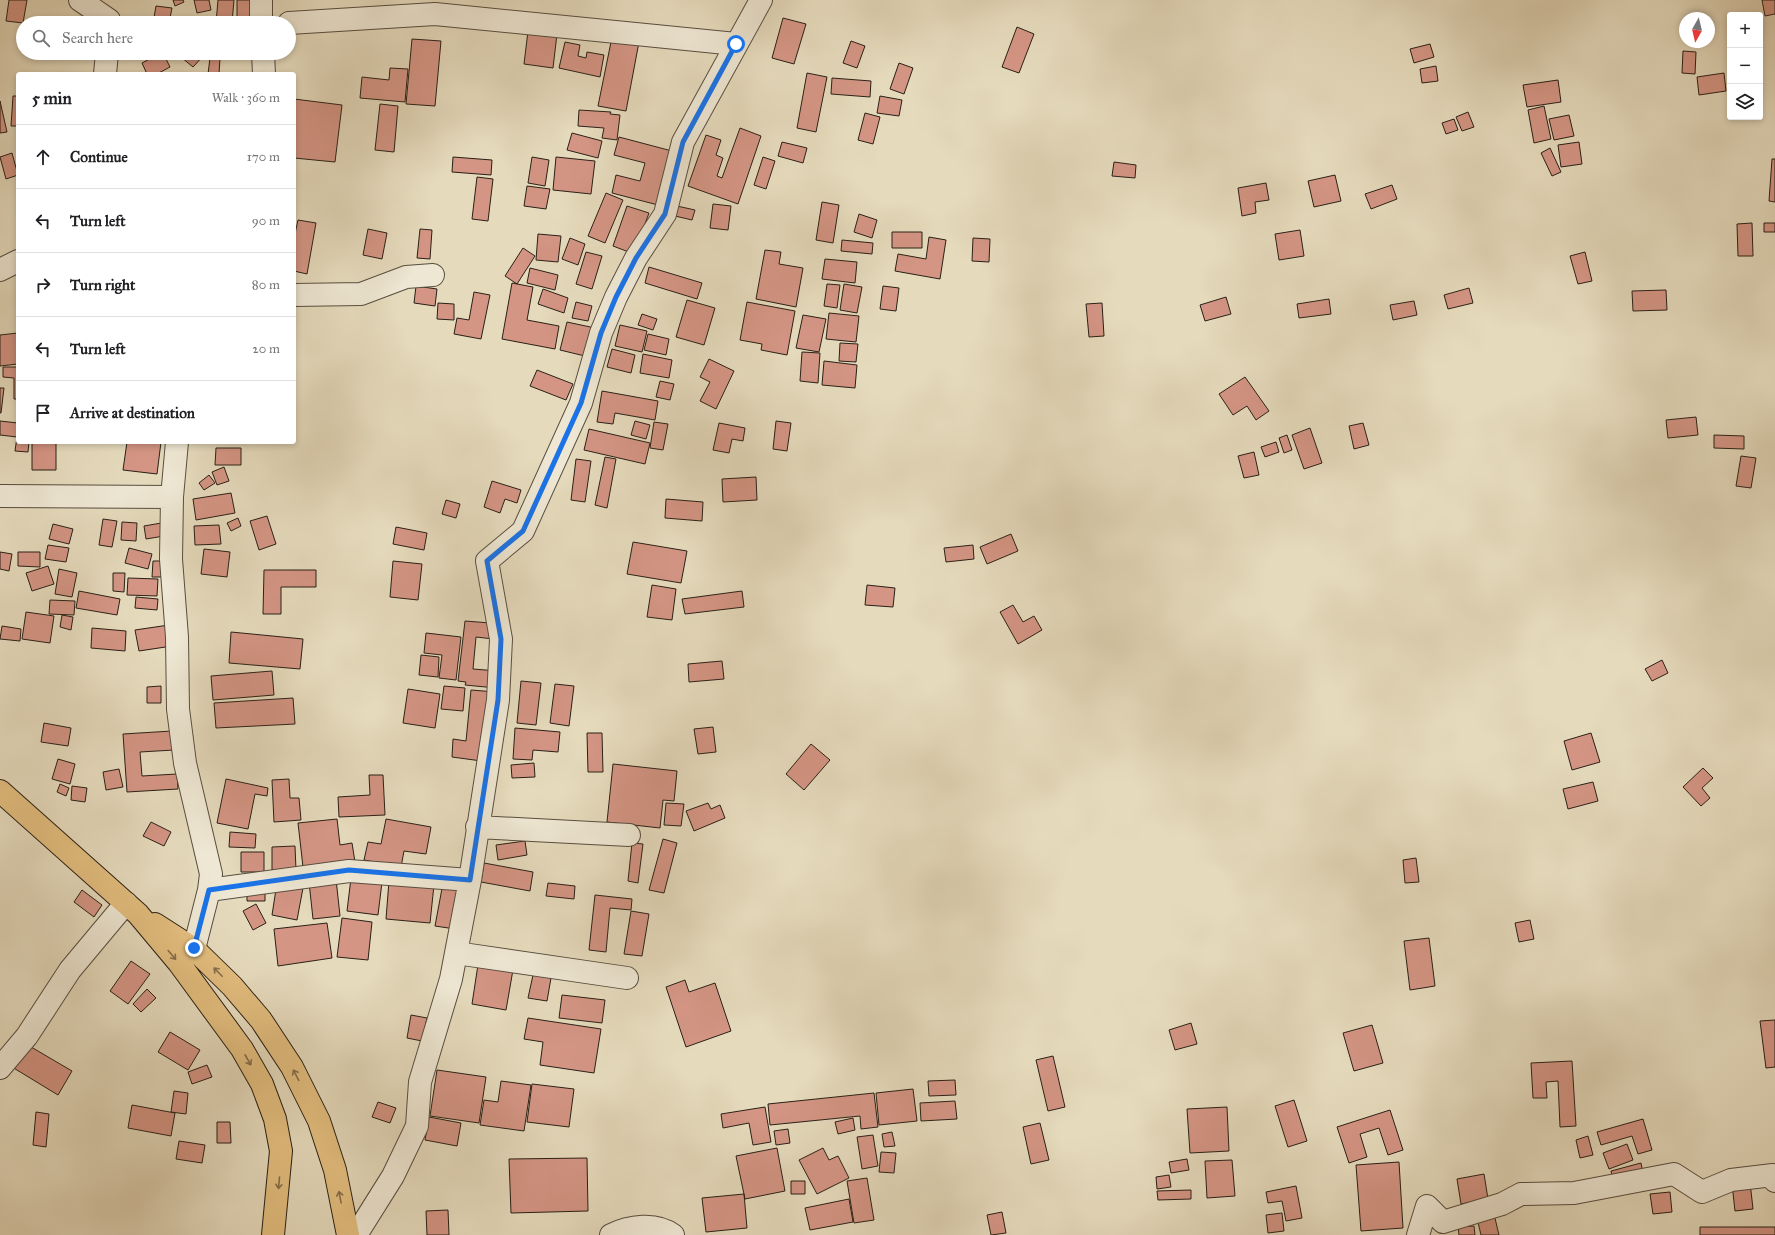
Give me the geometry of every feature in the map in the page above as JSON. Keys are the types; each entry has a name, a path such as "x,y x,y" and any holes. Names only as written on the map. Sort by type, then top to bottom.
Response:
{"highway":[{"path":"0,791 132,908 194,948 232,986 261,1020 292,1067 319,1121 335,1170 348,1235"},
{"path":"132,908 211,1005 242,1049 262,1084 275,1119 281,1151 273,1235"}],"street":[{"path":"80,0 103,16"},
{"path":"261,0 261,16"},
{"path":"356,1235 393,1176 417,1126 420,1082 451,979 470,880 477,827 498,700 501,639 487,561 523,531 581,403 601,333 616,297 636,258 665,214 683,142 761,0"},
{"path":"296,23 435,14 736,44"},
{"path":"105,72 106,60"},
{"path":"263,60 264,72"},
{"path":"0,270 16,262"},
{"path":"296,294 361,294 406,277 433,275"},
{"path":"177,444 172,497 171,559 177,637 178,709 185,763 211,874 209,890 194,948"},
{"path":"0,496 172,497"},
{"path":"477,827 629,835"},
{"path":"209,890 349,870 470,880"},
{"path":"0,1068 27,1036 70,970 132,908"},
{"path":"456,953 627,978"},
{"path":"1418,1235 1427,1206 1442,1222 1502,1204 1521,1194 1574,1193 1604,1189 1674,1174 1702,1192 1731,1180 1773,1175 1775,1181"},
{"path":"611,1235 620,1230 652,1226 673,1235"}],"building":[{"path":"9,0 27,0 24,16 16,16 16,22 6,21"},
{"path":"173,0 183,0 184,2 175,6"},
{"path":"194,0 209,0 211,10 197,13"},
{"path":"218,0 234,0 233,16 217,16"},
{"path":"237,0 254,0 253,16 237,16"},
{"path":"1762,0 1775,0 1775,14 1765,16"},
{"path":"156,6 172,8 170,16 154,16"},
{"path":"783,18 806,24 794,64 772,58"},
{"path":"1017,27 1034,34 1019,73 1002,67"},
{"path":"528,31 557,34 553,68 524,64"},
{"path":"612,37 639,42 626,111 598,106"},
{"path":"412,39 441,41 435,106 406,104"},
{"path":"851,41 865,46 857,68 843,63"},
{"path":"565,42 580,45 578,56 586,58 587,52 604,55 600,77 559,68"},
{"path":"1430,44 1434,57 1414,63 1410,49"},
{"path":"1683,51 1696,52 1695,74 1682,73"},
{"path":"148,60 166,60 170,67 161,72 146,72 142,63"},
{"path":"184,60 200,60 193,67"},
{"path":"210,60 220,60 219,72 208,72"},
{"path":"899,63 913,68 904,94 890,89"},
{"path":"1436,66 1438,81 1422,83 1420,69"},
{"path":"390,68 408,69 405,102 360,98 362,77 389,80"},
{"path":"807,73 827,77 816,132 797,128"},
{"path":"1724,73 1726,91 1699,95 1697,77"},
{"path":"832,78 871,81 870,97 831,94"},
{"path":"1558,80 1561,102 1527,107 1523,85"},
{"path":"13,96 16,96 16,126 11,126"},
{"path":"880,96 902,100 899,116 877,113"},
{"path":"296,99 342,105 335,162 296,158"},
{"path":"0,101 7,132 0,133"},
{"path":"380,104 398,106 394,152 375,150"},
{"path":"1544,106 1551,139 1534,143 1528,110"},
{"path":"579,110 611,112 610,114 620,115 617,140 602,138 604,128 578,126"},
{"path":"1468,112 1474,127 1462,131 1456,117"},
{"path":"865,113 880,117 873,144 858,140"},
{"path":"1569,115 1574,136 1554,140 1549,119"},
{"path":"1454,119 1458,130 1446,134 1442,123"},
{"path":"740,128 761,136 738,204 688,186 706,135 721,140 716,155 723,158 717,176 722,178"},
{"path":"572,133 602,141 598,158 567,150"},
{"path":"619,137 672,151 658,205 612,193 616,175 640,181 645,163 614,155"},
{"path":"782,142 807,148 803,163 778,156"},
{"path":"1579,142 1582,164 1561,167 1558,145"},
{"path":"1550,148 1561,172 1552,176 1541,153"},
{"path":"12,153 16,168 16,176 6,179 0,157"},
{"path":"453,157 492,160 491,175 452,172"},
{"path":"532,157 549,160 545,186 528,183"},
{"path":"556,157 595,161 591,194 553,190"},
{"path":"763,157 775,161 766,189 754,185"},
{"path":"1772,159 1775,159 1775,202 1769,201"},
{"path":"1114,162 1136,165 1135,178 1112,176"},
{"path":"1335,175 1341,201 1314,207 1308,181"},
{"path":"477,177 493,179 488,221 472,219"},
{"path":"1266,183 1269,200 1255,202 1256,213 1242,216 1238,188"},
{"path":"1392,185 1397,199 1371,209 1365,194"},
{"path":"527,186 550,189 546,209 524,206"},
{"path":"606,193 623,200 605,243 588,236"},
{"path":"822,202 839,205 833,243 816,240"},
{"path":"713,204 731,206 728,230 710,228"},
{"path":"627,206 649,213 634,254 613,246"},
{"path":"677,206 695,210 692,220 675,216"},
{"path":"859,214 877,220 872,238 854,232"},
{"path":"298,220 316,223 307,274 296,271 296,229"},
{"path":"1752,223 1753,256 1738,256 1737,224"},
{"path":"1764,223 1775,223 1775,232 1764,232"},
{"path":"368,229 387,233 382,259 363,255"},
{"path":"420,229 432,230 430,259 417,258"},
{"path":"1300,230 1304,256 1279,260 1275,234"},
{"path":"892,232 922,232 922,248 892,248"},
{"path":"538,234 561,236 558,262 536,260"},
{"path":"929,237 946,240 940,279 895,271 898,254 926,259"},
{"path":"570,238 585,244 578,265 562,259"},
{"path":"973,238 990,239 989,262 972,261"},
{"path":"842,240 873,243 872,254 841,251"},
{"path":"523,248 535,256 517,284 505,276"},
{"path":"765,250 781,252 779,264 803,268 796,307 756,299"},
{"path":"586,252 602,256 592,289 576,284"},
{"path":"1585,252 1592,281 1578,284 1570,256"},
{"path":"825,259 857,262 855,283 822,279"},
{"path":"649,267 702,283 697,299 645,283"},
{"path":"530,268 558,275 555,290 527,283"},
{"path":"512,283 533,287 527,320 559,326 555,349 502,339"},
{"path":"827,284 840,285 837,308 824,306"},
{"path":"844,284 862,287 857,313 840,310"},
{"path":"416,286 437,289 435,306 414,303"},
{"path":"883,286 899,288 896,311 880,309"},
{"path":"1469,288 1473,303 1448,309 1444,295"},
{"path":"543,289 568,298 564,313 538,304"},
{"path":"1666,290 1667,310 1633,311 1632,291"},
{"path":"474,292 490,295 481,339 454,334 457,318 469,320"},
{"path":"1226,297 1231,314 1205,321 1200,305"},
{"path":"1329,299 1331,314 1299,318 1297,304"},
{"path":"687,300 715,308 704,345 676,337"},
{"path":"1414,301 1417,315 1393,320 1390,305"},
{"path":"576,302 592,306 588,321 572,318"},
{"path":"747,302 795,311 787,355 761,350 762,344 740,340"},
{"path":"438,303 454,304 454,320 437,319"},
{"path":"1102,303 1104,336 1089,337 1086,304"},
{"path":"829,313 859,316 856,342 826,339"},
{"path":"642,314 657,319 653,330 638,325"},
{"path":"803,315 826,319 819,352 796,348"},
{"path":"567,322 595,328 589,357 560,350"},
{"path":"620,325 647,331 642,352 615,346"},
{"path":"16,333 16,364 0,366 0,335"},
{"path":"648,334 669,339 666,355 644,350"},
{"path":"840,343 858,344 856,362 839,361"},
{"path":"612,349 635,355 631,373 607,367"},
{"path":"802,352 820,353 818,383 800,381"},
{"path":"643,354 672,360 669,378 640,373"},
{"path":"709,359 734,371 716,409 700,401 710,382 700,377"},
{"path":"824,361 857,365 855,388 822,385"},
{"path":"3,367 16,367 16,399 14,399 14,378 3,377"},
{"path":"537,370 573,384 566,400 530,386"},
{"path":"1245,377 1269,411 1256,420 1247,406 1233,415 1219,394"},
{"path":"660,381 674,384 670,400 656,397"},
{"path":"0,388 4,388 1,413 0,413"},
{"path":"602,391 658,401 655,420 615,413 613,424 597,422"},
{"path":"1696,417 1698,435 1668,438 1666,420"},
{"path":"0,421 16,423 16,437 0,435"},
{"path":"635,421 650,425 646,439 631,435"},
{"path":"776,421 791,423 787,451 773,449"},
{"path":"654,422 668,424 663,450 650,448"},
{"path":"719,423 745,428 743,441 732,439 729,453 713,450"},
{"path":"1363,423 1369,445 1354,449 1349,426"},
{"path":"1310,428 1322,463 1304,469 1292,435"},
{"path":"589,429 650,443 645,464 584,450"},
{"path":"1287,435 1292,450 1284,453 1279,438"},
{"path":"1714,435 1744,436 1744,449 1714,448"},
{"path":"1276,442 1279,452 1265,457 1261,447"},
{"path":"16,444 29,444 28,452 15,451"},
{"path":"32,444 56,444 56,470 32,470"},
{"path":"127,444 161,444 157,474 123,470"},
{"path":"216,448 241,448 241,465 215,465"},
{"path":"1254,452 1259,475 1244,478 1238,456"},
{"path":"1741,456 1756,458 1751,488 1736,486"},
{"path":"605,457 616,459 607,508 595,505"},
{"path":"576,459 591,461 585,502 571,500"},
{"path":"224,467 229,481 217,485 212,472"},
{"path":"209,475 215,483 204,490 199,483"},
{"path":"756,477 757,500 723,502 722,479"},
{"path":"492,481 521,490 517,503 505,499 500,513 484,507"},
{"path":"231,493 235,513 196,520 193,499"},
{"path":"666,499 703,502 702,521 665,518"},
{"path":"446,500 460,504 456,518 442,514"},
{"path":"267,516 276,544 259,550 250,521"},
{"path":"238,518 241,526 231,531 227,523"},
{"path":"103,519 117,521 112,547 99,545"},
{"path":"122,522 137,523 136,541 121,540"},
{"path":"167,522 170,535 146,539 144,526"},
{"path":"53,524 73,529 69,544 49,539"},
{"path":"219,525 221,544 195,545 194,526"},
{"path":"396,527 427,533 424,550 393,544"},
{"path":"1011,534 1018,551 987,564 980,547"},
{"path":"633,542 687,551 681,583 627,574"},
{"path":"48,545 69,548 66,562 45,559"},
{"path":"973,545 974,559 946,562 944,548"},
{"path":"129,548 152,554 148,569 125,563"},
{"path":"204,549 230,552 227,577 201,574"},
{"path":"0,552 12,554 9,571 0,569"},
{"path":"18,552 40,552 40,567 18,566"},
{"path":"153,561 170,561 169,577 152,577"},
{"path":"393,561 422,564 418,600 390,597"},
{"path":"48,566 54,584 32,591 26,573"},
{"path":"59,569 77,573 72,597 55,594"},
{"path":"264,570 316,570 316,587 281,587 281,614 263,614"},
{"path":"113,573 125,573 124,592 113,591"},
{"path":"128,578 158,579 157,596 127,595"},
{"path":"652,585 676,589 672,620 647,617"},
{"path":"867,585 895,588 893,607 865,605"},
{"path":"79,591 120,599 117,615 76,608"},
{"path":"742,591 744,607 685,614 682,599"},
{"path":"136,597 158,599 157,610 135,608"},
{"path":"50,600 75,601 74,615 49,614"},
{"path":"1013,605 1023,622 1034,616 1042,630 1018,644 1000,612"},
{"path":"26,612 54,616 50,643 22,639"},
{"path":"62,615 73,617 71,630 60,627"},
{"path":"465,621 504,624 502,640 476,637 473,669 498,671 496,688 465,685 466,682 458,681"},
{"path":"169,625 172,646 139,651 135,630"},
{"path":"2,626 21,629 20,641 0,639"},
{"path":"92,628 126,631 125,651 91,648"},
{"path":"231,632 303,639 300,669 229,663"},
{"path":"426,633 461,637 456,680 439,678 442,655 424,653"},
{"path":"421,655 439,657 438,677 419,675"},
{"path":"1662,660 1668,673 1652,681 1645,669"},
{"path":"722,661 724,679 689,682 688,664"},
{"path":"272,671 274,695 213,700 211,676"},
{"path":"521,681 541,683 536,725 517,723"},
{"path":"555,684 574,686 569,726 550,723"},
{"path":"161,686 161,703 147,703 147,687"},
{"path":"444,686 465,688 463,711 441,709"},
{"path":"408,689 440,694 435,728 403,723"},
{"path":"471,690 496,692 489,762 452,757 453,739 466,741"},
{"path":"293,698 295,724 216,728 214,703"},
{"path":"44,723 71,728 68,746 41,742"},
{"path":"713,727 716,752 698,754 694,729"},
{"path":"515,728 560,732 558,752 533,750 532,760 513,759"},
{"path":"172,731 174,750 140,752 142,776 177,774 178,789 127,792 123,734"},
{"path":"587,733 602,733 603,772 588,772"},
{"path":"1591,733 1600,762 1572,770 1564,741"},
{"path":"811,744 830,760 804,790 786,774"},
{"path":"58,759 75,764 70,784 52,779"},
{"path":"534,763 535,777 512,778 511,765"},
{"path":"613,764 677,771 674,801 663,800 660,828 607,822"},
{"path":"1703,768 1713,778 1702,788 1710,798 1701,806 1683,787"},
{"path":"119,769 123,787 106,790 103,772"},
{"path":"369,775 383,775 385,815 339,817 338,797 370,795"},
{"path":"226,779 268,788 267,796 255,794 248,829 217,823"},
{"path":"289,779 290,798 299,798 301,820 274,822 272,780"},
{"path":"1593,782 1598,801 1568,809 1563,789"},
{"path":"60,784 69,788 66,796 57,792"},
{"path":"72,786 87,788 85,802 71,800"},
{"path":"666,803 684,804 681,826 664,825"},
{"path":"708,803 711,809 720,805 725,818 694,831 686,811"},
{"path":"337,819 340,845 352,843 355,862 303,867 298,823"},
{"path":"386,819 431,827 426,854 404,851 401,867 364,860 368,842 381,844"},
{"path":"151,822 171,832 164,846 143,836"},
{"path":"230,832 256,834 255,848 229,847"},
{"path":"663,839 677,843 664,893 649,890"},
{"path":"525,841 527,855 498,860 496,845"},
{"path":"632,843 643,844 638,883 628,881"},
{"path":"295,846 296,870 272,870 272,847"},
{"path":"241,852 264,852 264,872 241,872"},
{"path":"1416,858 1419,882 1405,883 1403,860"},
{"path":"484,863 533,872 530,891 481,882"},
{"path":"351,878 382,882 378,915 347,911"},
{"path":"336,879 340,916 313,919 309,882"},
{"path":"389,881 434,885 430,923 386,919"},
{"path":"277,883 303,888 297,920 272,915"},
{"path":"443,883 462,887 455,929 435,926"},
{"path":"548,883 575,886 574,899 546,896"},
{"path":"247,885 265,885 265,901 247,901"},
{"path":"82,890 102,905 94,917 74,902"},
{"path":"595,895 632,899 631,910 610,908 606,952 589,950"},
{"path":"256,904 266,923 253,930 243,911"},
{"path":"631,911 649,914 642,956 624,954"},
{"path":"342,918 372,922 368,960 337,957"},
{"path":"1530,920 1534,939 1519,942 1515,923"},
{"path":"327,923 332,958 278,966 274,929"},
{"path":"1429,938 1435,986 1410,990 1404,941"},
{"path":"479,958 514,964 506,1010 472,1004"},
{"path":"131,961 150,974 128,1004 110,991"},
{"path":"533,975 551,978 547,1001 528,998"},
{"path":"685,980 689,992 715,983 731,1031 686,1047 666,987"},
{"path":"147,989 156,998 141,1012 133,1004"},
{"path":"562,995 605,1000 602,1023 559,1018"},
{"path":"411,1015 427,1018 422,1041 407,1038"},
{"path":"528,1018 601,1029 594,1073 540,1065 543,1042 524,1039"},
{"path":"1775,1020 1775,1067 1766,1068 1760,1021"},
{"path":"1191,1023 1197,1044 1175,1050 1169,1030"},
{"path":"1372,1025 1383,1063 1354,1071 1343,1033"},
{"path":"170,1032 200,1050 188,1070 158,1052"},
{"path":"26,1044 72,1071 58,1095 12,1067"},
{"path":"1053,1056 1065,1107 1048,1111 1036,1060"},
{"path":"1572,1061 1576,1126 1560,1127 1558,1081 1546,1082 1547,1098 1533,1098 1531,1063"},
{"path":"207,1065 212,1077 192,1084 188,1072"},
{"path":"437,1070 486,1077 479,1123 430,1116"},
{"path":"955,1080 956,1095 929,1096 928,1081"},
{"path":"501,1081 531,1085 524,1131 480,1125 484,1100 498,1102"},
{"path":"532,1084 574,1089 569,1127 527,1122"},
{"path":"913,1089 917,1121 879,1125 876,1093"},
{"path":"174,1091 188,1093 186,1114 171,1112"},
{"path":"874,1093 878,1127 861,1129 860,1116 770,1125 768,1104"},
{"path":"1294,1100 1307,1141 1288,1147 1275,1106"},
{"path":"955,1101 957,1119 921,1121 920,1103"},
{"path":"378,1102 396,1108 390,1123 372,1117"},
{"path":"132,1105 175,1113 171,1136 128,1128"},
{"path":"765,1107 771,1142 753,1145 749,1123 723,1128 721,1114"},
{"path":"1227,1107 1229,1151 1190,1153 1187,1109"},
{"path":"1390,1110 1403,1150 1388,1155 1379,1128 1360,1134 1367,1157 1349,1163 1337,1127"},
{"path":"36,1112 49,1114 46,1147 33,1145"},
{"path":"429,1117 461,1123 457,1146 425,1140"},
{"path":"853,1118 855,1130 838,1134 835,1122"},
{"path":"1643,1119 1652,1150 1638,1154 1632,1136 1601,1145 1597,1132"},
{"path":"217,1122 230,1122 231,1143 217,1143"},
{"path":"1040,1123 1049,1160 1031,1164 1023,1127"},
{"path":"788,1129 790,1143 776,1145 774,1131"},
{"path":"892,1132 895,1146 884,1147 882,1134"},
{"path":"873,1135 878,1166 862,1169 857,1137"},
{"path":"1588,1136 1593,1155 1580,1158 1576,1140"},
{"path":"179,1141 205,1145 202,1163 176,1159"},
{"path":"1627,1144 1633,1160 1609,1169 1603,1153"},
{"path":"777,1148 785,1191 745,1199 736,1156"},
{"path":"823,1148 829,1160 838,1156 849,1178 817,1194 799,1160"},
{"path":"881,1152 896,1153 894,1173 879,1172"},
{"path":"587,1158 588,1211 511,1213 509,1159"},
{"path":"1187,1159 1189,1170 1171,1173 1169,1162"},
{"path":"1232,1160 1235,1196 1207,1198 1205,1161"},
{"path":"1399,1162 1403,1228 1361,1231 1356,1165"},
{"path":"1641,1163 1643,1173 1613,1180 1611,1171"},
{"path":"1484,1174 1488,1199 1461,1204 1457,1179"},
{"path":"1169,1175 1171,1187 1157,1189 1156,1177"},
{"path":"867,1178 874,1220 854,1223 847,1181"},
{"path":"791,1181 805,1181 805,1194 791,1194"},
{"path":"1750,1182 1753,1209 1735,1211 1732,1184"},
{"path":"1296,1186 1302,1218 1286,1221 1282,1201 1268,1203 1266,1192"},
{"path":"1191,1190 1191,1199 1158,1200 1157,1191"},
{"path":"1670,1192 1672,1212 1653,1214 1650,1194"},
{"path":"744,1194 747,1228 706,1232 702,1198"},
{"path":"849,1199 853,1222 810,1230 805,1208"},
{"path":"448,1210 449,1235 427,1235 426,1211"},
{"path":"1002,1212 1006,1233 991,1235 987,1215"},
{"path":"1282,1213 1284,1231 1268,1233 1266,1215"},
{"path":"1494,1214 1499,1235 1481,1235 1477,1218"},
{"path":"1474,1226 1475,1235 1459,1235 1458,1227"},
{"path":"1700,1227 1775,1227 1775,1235 1700,1235"}],"route":[{"path":"194,948 209,890 349,870 470,880 477,827 489,764 498,700 501,639 487,561 523,531 581,403 601,333 616,297 636,258 665,214 683,142 736,44"}]}
